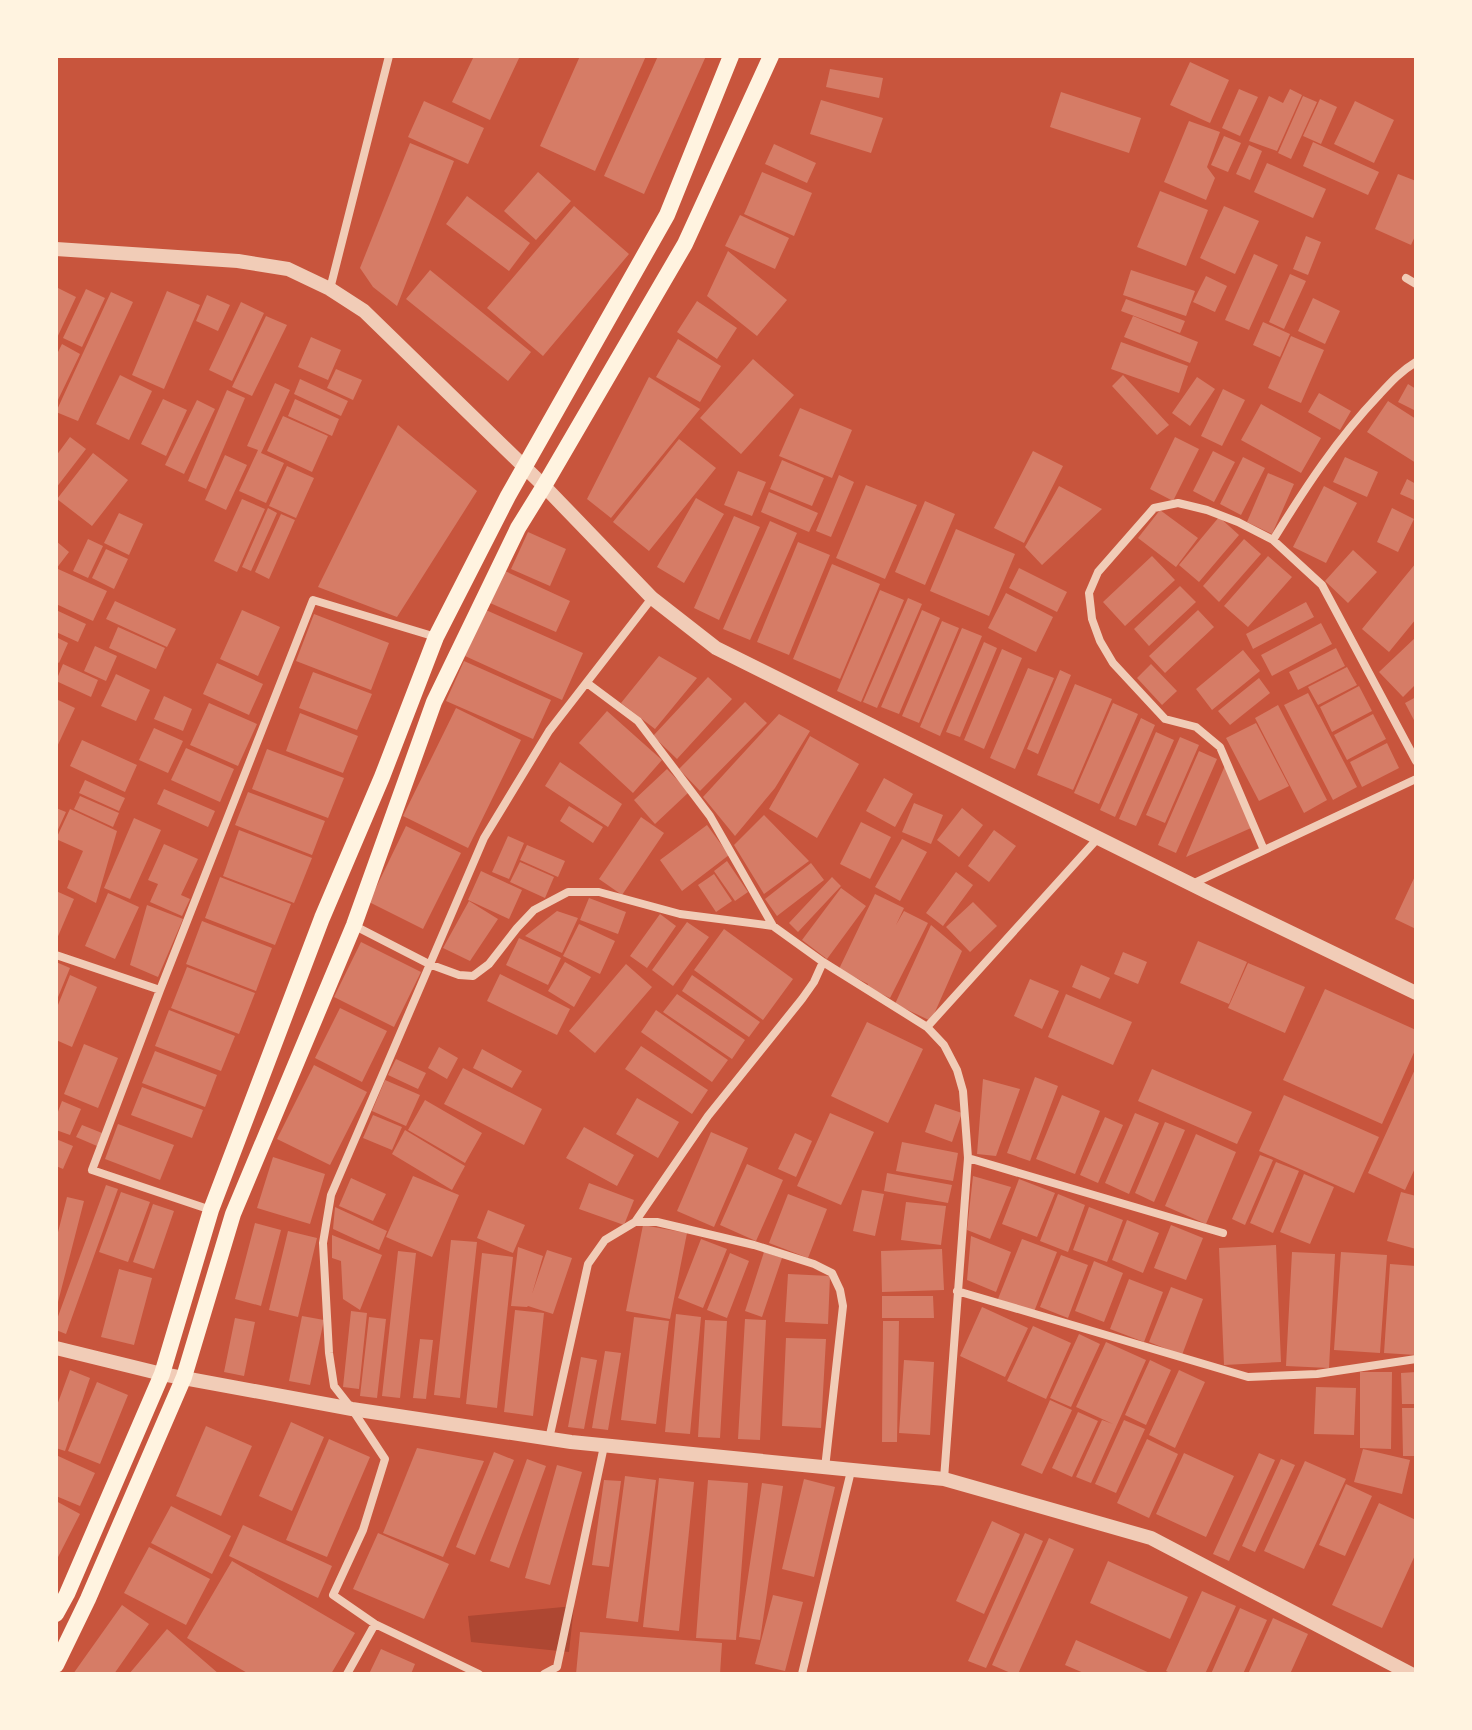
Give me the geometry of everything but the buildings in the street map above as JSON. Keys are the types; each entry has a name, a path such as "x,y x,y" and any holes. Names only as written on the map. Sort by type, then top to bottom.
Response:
{"main road":[{"path":"56,1614 162,1374 211,1210 322,918 382,777 436,637 525,467 667,215 731,56"},
{"path":"56,1665 88,1599 184,1377 233,1214 354,925 434,702 518,528 685,244 771,56"}],"street":[{"path":"330,289 389,56"},
{"path":"56,249 238,261 288,269 330,289 364,311 525,467 652,598 716,648 1416,993"},
{"path":"1406,278 1416,284"},
{"path":"1273,540 1314,474 1353,421 1404,369 1416,362"},
{"path":"1264,850 1220,747 1196,727 1165,719 1113,663 1092,619 1089,593 1098,572 1154,508 1178,503 1228,518 1273,540 1322,585 1416,761"},
{"path":"479,1674 375,1624 333,1595 363,1530 385,1459 334,1386 329,1353 323,1243 331,1195 484,838 549,731 652,598"},
{"path":"211,1210 92,1170 313,600 436,637"},
{"path":"587,683 638,721 710,816 773,926 823,962 927,1027 944,1045 957,1070 963,1091 968,1158 944,1479"},
{"path":"1191,884 1416,779"},
{"path":"927,1027 1098,838"},
{"path":"354,925 429,964 459,975 473,976 489,964 534,910 568,892 599,892 680,914 773,926"},
{"path":"56,955 160,990"},
{"path":"549,1439 588,1264 605,1240 635,1222 708,1116 802,999 823,962"},
{"path":"968,1158 1223,1233"},
{"path":"635,1222 657,1222 754,1245 832,1273 843,1306 825,1468"},
{"path":"957,1291 1248,1377 1317,1374 1416,1359"},
{"path":"56,1348 162,1374 352,1409 549,1439 944,1479 1151,1538 1411,1674"},
{"path":"544,1674 557,1667 604,1446"},
{"path":"802,1674 851,1471"},
{"path":"347,1674 375,1624"}],"shaded area":[{"path":"574,1606 569,1652 471,1642 468,1616"}]}
